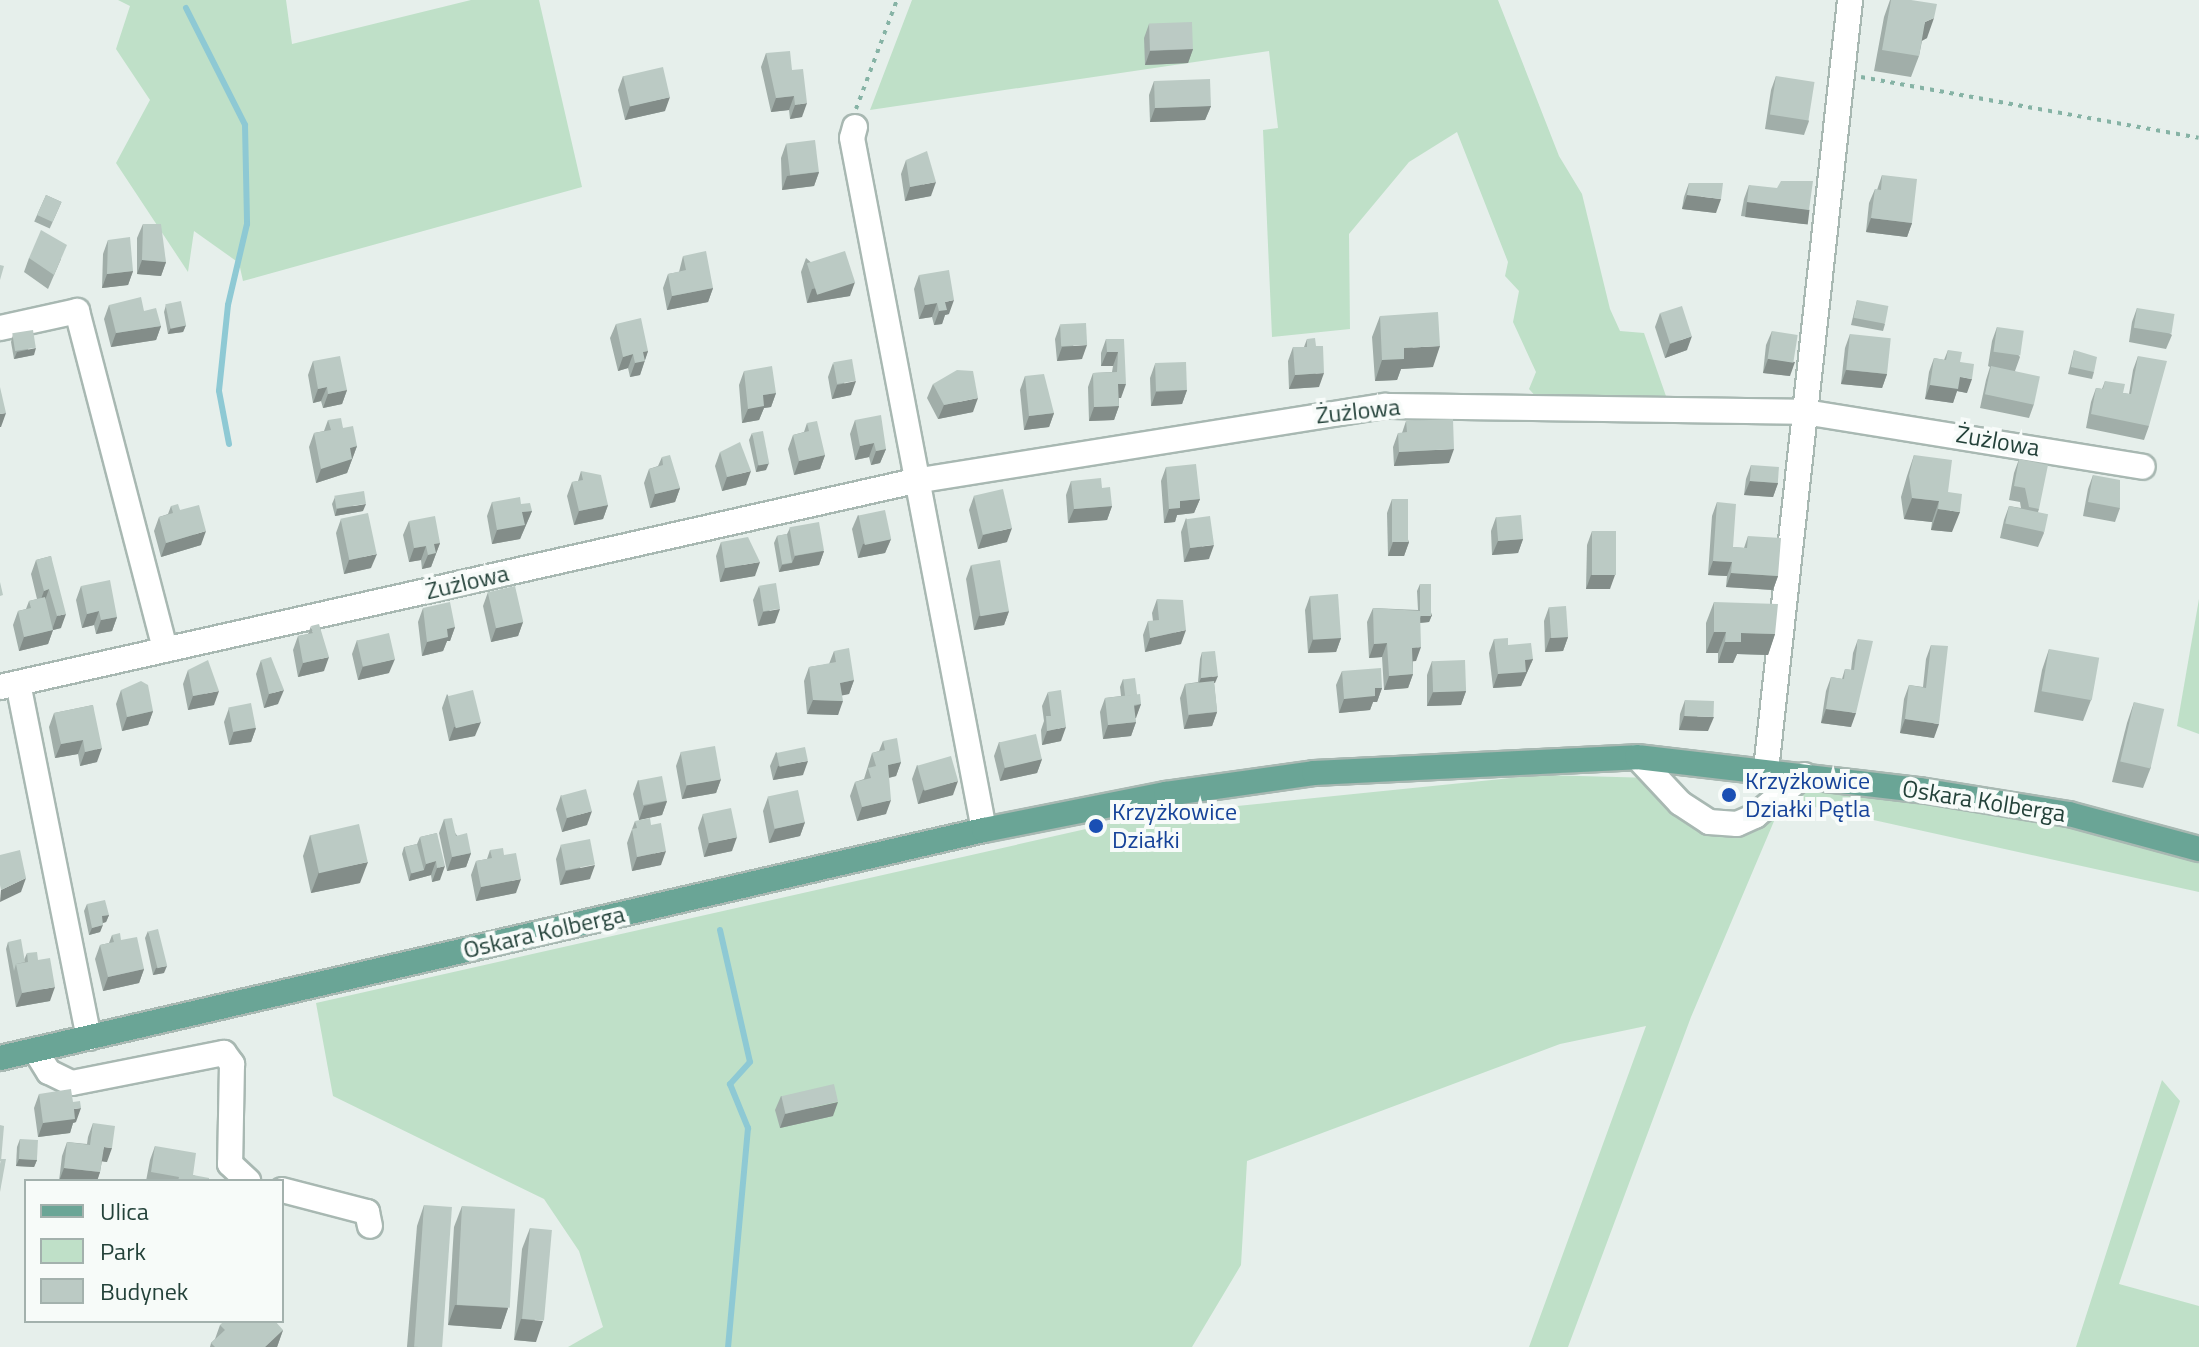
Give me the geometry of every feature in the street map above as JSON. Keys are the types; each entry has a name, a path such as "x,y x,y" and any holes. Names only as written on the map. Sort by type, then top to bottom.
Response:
{"main road":[{"name":"Oskara Kolberga","path":"0,1058 984,830 1089,808 1314,773 1637,757 1804,775 2069,814 2199,849"}],"street":[{"path":"1766,770 1850,0"},
{"path":"855,127 852,138 984,830"},
{"path":"0,328 77,311 165,650"},
{"name":"Żużlowa","path":"89,1038 9,685 915,481 1385,406 1805,412 2143,467"},
{"path":"1637,757 1680,803 1709,822 1737,824 1755,816 1804,775"},
{"path":"35,1050 49,1072 72,1083 224,1053 232,1064 230,1164 246,1179"},
{"path":"284,1191 367,1212 370,1226"}],"path":[{"path":"855,127 857,96 897,0"},
{"path":"1843,74 2199,138"}],"green space":[{"path":"118,0 286,0 292,44 471,0 539,0 582,187 243,281 239,263 194,231 188,272 116,163 150,100 116,49 130,6"},
{"path":"912,0 1498,0 1559,156 1582,194 1610,309 1620,331 1644,333 1667,399 1539,400 1529,389 1536,372 1513,322 1519,291 1505,276 1508,262 1457,132 1409,162 1349,234 1350,329 1272,337 1263,130 1278,128 1269,51 870,110"},
{"path":"2199,599 2199,734 2177,726"},
{"path":"1541,775 1654,778 1737,824 1793,784 2062,825 2199,859 2199,892 1783,800 1691,1017 1568,1347 1529,1347 1646,1026 1560,1044 1247,1161 1241,1265 1192,1347 568,1347 603,1327 579,1251 544,1199 333,1096 316,1003 1148,815"},
{"path":"2162,1080 2180,1101 2119,1284 2199,1306 2199,1347 2076,1347"}],"building":[{"path":"1891,0 1937,4 1934,18 1925,22 1919,56 1882,50"},
{"path":"1192,22 1193,49 1150,50 1149,24"},
{"path":"790,51 792,70 803,69 807,103 795,105 794,96 776,98 766,53"},
{"path":"663,67 670,97 630,106 623,76"},
{"path":"1776,76 1815,82 1808,121 1770,115"},
{"path":"1210,79 1211,106 1155,108 1154,81"},
{"path":"815,140 819,172 790,175 786,144"},
{"path":"927,151 936,182 910,187 906,160"},
{"path":"1882,175 1917,179 1912,223 1871,218 1875,189 1881,190"},
{"path":"1781,181 1813,181 1809,210 1747,202 1749,185 1777,188"},
{"path":"1689,183 1723,183 1721,199 1687,195"},
{"path":"46,195 62,202 53,222 37,215"},
{"path":"143,224 161,224 166,262 142,260"},
{"path":"41,230 67,245 54,275 29,258"},
{"path":"130,237 133,271 107,274 108,240"},
{"path":"706,251 713,288 672,296 668,274 686,270 683,256"},
{"path":"845,251 855,282 817,295 807,263"},
{"path":"949,270 954,300 945,302 947,310 939,311 937,303 925,305 919,275"},
{"path":"141,297 144,311 156,308 161,326 116,333 109,305"},
{"path":"1857,300 1888,306 1885,324 1854,318"},
{"path":"181,301 186,325 171,329 165,304"},
{"path":"1682,306 1692,336 1670,344 1660,313"},
{"path":"2137,308 2175,314 2171,334 2134,328"},
{"path":"1438,312 1440,346 1404,348 1404,359 1382,360 1380,316"},
{"path":"641,318 648,351 643,352 645,361 635,363 633,354 623,357 616,324"},
{"path":"1086,323 1087,345 1061,346 1060,324"},
{"path":"1997,327 2024,331 2020,356 1994,352"},
{"path":"33,330 36,348 15,351 12,333"},
{"path":"1772,331 1798,335 1793,363 1768,359"},
{"path":"1850,334 1891,338 1887,374 1846,370"},
{"path":"1315,338 1316,346 1323,346 1324,373 1295,375 1293,347 1307,347 1307,339"},
{"path":"1106,339 1124,339 1126,384 1118,384 1119,406 1094,407 1093,373 1117,372 1118,352 1107,352"},
{"path":"1948,350 1962,352 1960,362 1974,364 1972,379 1960,377 1958,389 1930,385 1934,358 1946,360"},
{"path":"2074,350 2097,357 2094,372 2071,367"},
{"path":"340,356 347,390 328,394 327,387 318,389 313,361"},
{"path":"2138,356 2167,361 2149,426 2091,414 2096,388 2103,389 2105,381 2125,384 2123,393 2131,394"},
{"path":"852,359 856,381 837,384 833,362"},
{"path":"1186,362 1187,390 1156,391 1155,363"},
{"path":"772,366 776,393 763,395 764,406 748,409 744,371"},
{"path":"1991,366 2040,376 2034,405 1985,394"},
{"path":"957,370 973,371 978,398 944,405 933,384"},
{"path":"1044,374 1054,413 1029,416 1025,376"},
{"path":"0,387 6,413 0,414"},
{"path":"881,415 886,449 876,451 874,443 860,446 855,420"},
{"path":"341,418 343,428 353,426 357,446 350,448 352,459 321,469 314,433 331,430 328,420"},
{"path":"1453,419 1454,449 1399,452 1398,433 1407,432 1406,421"},
{"path":"817,421 825,455 799,461 793,435 809,431 807,423"},
{"path":"763,431 769,463 758,465 752,433"},
{"path":"740,442 751,471 727,477 720,452"},
{"path":"670,455 680,488 655,494 649,469 663,465 662,457"},
{"path":"1914,455 1952,460 1948,492 1962,494 1960,512 1938,509 1939,501 1912,498 1909,476"},
{"path":"2019,459 2048,465 2039,509 2029,507 2025,488 2014,486"},
{"path":"1196,464 1200,499 1180,501 1180,508 1169,509 1166,467"},
{"path":"1751,465 1779,467 1778,483 1750,481"},
{"path":"581,471 601,475 608,505 579,511 572,482 583,480"},
{"path":"2093,475 2120,480 2120,508 2088,502"},
{"path":"1101,478 1102,488 1110,487 1112,506 1074,509 1071,481"},
{"path":"1003,489 1012,528 983,535 974,496"},
{"path":"364,491 366,504 336,509 334,496"},
{"path":"520,497 521,504 530,503 532,511 522,512 525,525 497,530 492,502"},
{"path":"1392,499 1408,499 1408,542 1392,542"},
{"path":"1717,502 1736,504 1733,547 1747,548 1748,536 1781,538 1778,576 1731,573 1732,562 1713,561"},
{"path":"178,504 180,510 199,505 206,531 166,543 159,517 173,513 171,506"},
{"path":"2009,506 2048,514 2044,532 2005,524"},
{"path":"885,510 891,539 865,545 859,516"},
{"path":"368,513 377,554 349,560 341,519"},
{"path":"1521,515 1523,539 1498,541 1496,517"},
{"path":"435,516 440,543 434,544 436,553 428,555 426,546 414,548 409,521"},
{"path":"1210,516 1214,545 1190,548 1186,519"},
{"path":"819,522 824,551 794,556 789,527"},
{"path":"1592,531 1616,531 1616,575 1592,575"},
{"path":"787,534 792,563 782,564 777,536"},
{"path":"748,537 760,562 725,568 721,542"},
{"path":"51,556 66,614 57,616 49,589 44,591 36,560"},
{"path":"1000,560 1009,611 980,616 971,565"},
{"path":"110,580 117,617 101,620 99,611 87,614 81,586"},
{"path":"776,583 780,609 763,611 759,586"},
{"path":"1420,584 1431,584 1431,616 1420,616"},
{"path":"515,586 523,622 496,628 488,592"},
{"path":"1338,594 1341,638 1313,640 1310,596"},
{"path":"45,597 53,630 24,637 18,611 31,608 29,601"},
{"path":"1157,599 1183,600 1186,630 1150,638 1148,621 1159,620"},
{"path":"450,602 455,627 447,629 448,637 427,642 423,608"},
{"path":"1714,602 1778,604 1775,634 1741,633 1741,642 1725,642 1726,632 1714,632"},
{"path":"1566,606 1568,637 1551,638 1549,607"},
{"path":"1373,608 1420,611 1421,647 1412,648 1413,674 1389,676 1387,643 1374,644"},
{"path":"319,624 329,657 303,663 298,636 313,633 311,626"},
{"path":"389,633 395,659 363,667 357,640"},
{"path":"1508,638 1508,645 1531,643 1533,659 1525,660 1526,672 1498,674 1494,639"},
{"path":"1858,639 1873,641 1856,713 1826,709 1831,677 1844,679 1845,669 1854,670"},
{"path":"1931,645 1948,646 1939,724 1905,719 1909,685 1926,688"},
{"path":"849,648 854,680 840,683 843,701 813,700 809,667 836,662 834,651"},
{"path":"2049,649 2099,658 2092,700 2042,691"},
{"path":"1215,651 1218,676 1201,678 1202,652"},
{"path":"271,657 284,690 269,694 261,660"},
{"path":"208,660 219,691 193,696 188,670"},
{"path":"1465,660 1466,691 1433,692 1432,661"},
{"path":"1381,668 1382,688 1375,688 1375,696 1344,699 1342,671"},
{"path":"1135,678 1137,695 1125,696 1123,679"},
{"path":"141,681 148,685 153,711 127,717 121,690"},
{"path":"1214,681 1217,712 1188,715 1185,684"},
{"path":"473,690 481,722 456,728 448,696"},
{"path":"1061,690 1066,727 1047,731 1046,716 1051,716 1048,692"},
{"path":"1140,694 1141,704 1134,705 1136,722 1108,725 1105,698"},
{"path":"1685,700 1714,701 1713,717 1684,716"},
{"path":"2134,702 2164,709 2150,768 2120,761"},
{"path":"251,703 256,728 233,732 228,707"},
{"path":"93,705 102,748 85,752 83,740 61,744 54,713"},
{"path":"1036,734 1042,759 1005,768 999,743"},
{"path":"897,738 901,762 888,765 891,800 862,807 855,782 871,778 868,768 876,766 872,753 885,750 883,741"},
{"path":"715,746 721,779 686,786 681,752"},
{"path":"805,747 808,761 780,767 777,753"},
{"path":"951,756 958,781 925,791 917,766"},
{"path":"662,776 667,801 643,805 638,781"},
{"path":"586,789 592,811 567,818 561,796"},
{"path":"798,790 805,822 775,829 768,796"},
{"path":"731,808 737,837 709,843 703,814"},
{"path":"452,818 456,836 467,833 471,853 452,857 444,819"},
{"path":"650,818 651,825 661,823 666,851 637,857 632,829 637,828 635,821"},
{"path":"359,824 368,862 319,873 310,835"},
{"path":"437,833 445,866 437,868 436,861 426,864 420,837"},
{"path":"590,839 595,865 566,870 561,845"},
{"path":"417,844 424,870 411,873 404,847"},
{"path":"503,848 504,855 516,853 521,879 481,887 476,861 492,858 490,850"},
{"path":"20,850 26,878 1,890 0,855"},
{"path":"105,900 109,915 102,916 103,925 92,928 87,904"},
{"path":"158,929 167,966 157,968 148,931"},
{"path":"120,933 121,940 137,937 144,969 108,977 100,945 114,942 112,935"},
{"path":"21,939 25,962 16,964 14,971 8,942"},
{"path":"37,952 38,960 50,958 55,987 22,993 16,964 28,962 27,953"},
{"path":"834,1084 838,1102 785,1114 781,1096"},
{"path":"71,1089 73,1102 80,1101 81,1108 74,1109 75,1119 43,1123 39,1094"},
{"path":"93,1123 115,1126 112,1148 104,1147 100,1172 64,1168 67,1142 90,1145"},
{"path":"0,1125 4,1126 1,1161 0,1161"},
{"path":"20,1139 38,1140 37,1160 19,1159"},
{"path":"155,1146 196,1153 193,1175 209,1179 178,1179 151,1172"},
{"path":"1,1159 6,1159 0,1192 0,1164"},
{"path":"424,1205 452,1207 442,1347 414,1347"},
{"path":"462,1206 515,1209 510,1308 457,1305"},
{"path":"530,1228 552,1230 544,1321 522,1319"},
{"path":"277,1323 283,1330 265,1347 215,1347 211,1343 225,1330 220,1325"}],"waterway":[{"path":"186,8 245,125 247,224 228,305 219,391 229,444"},
{"path":"720,930 750,1062 730,1084 748,1128 728,1347"}],"place":[{"name":"Krzyżkowice Działki Pętla","path":"1729,795"},
{"name":"Krzyżkowice Działki","path":"1096,826"}]}
